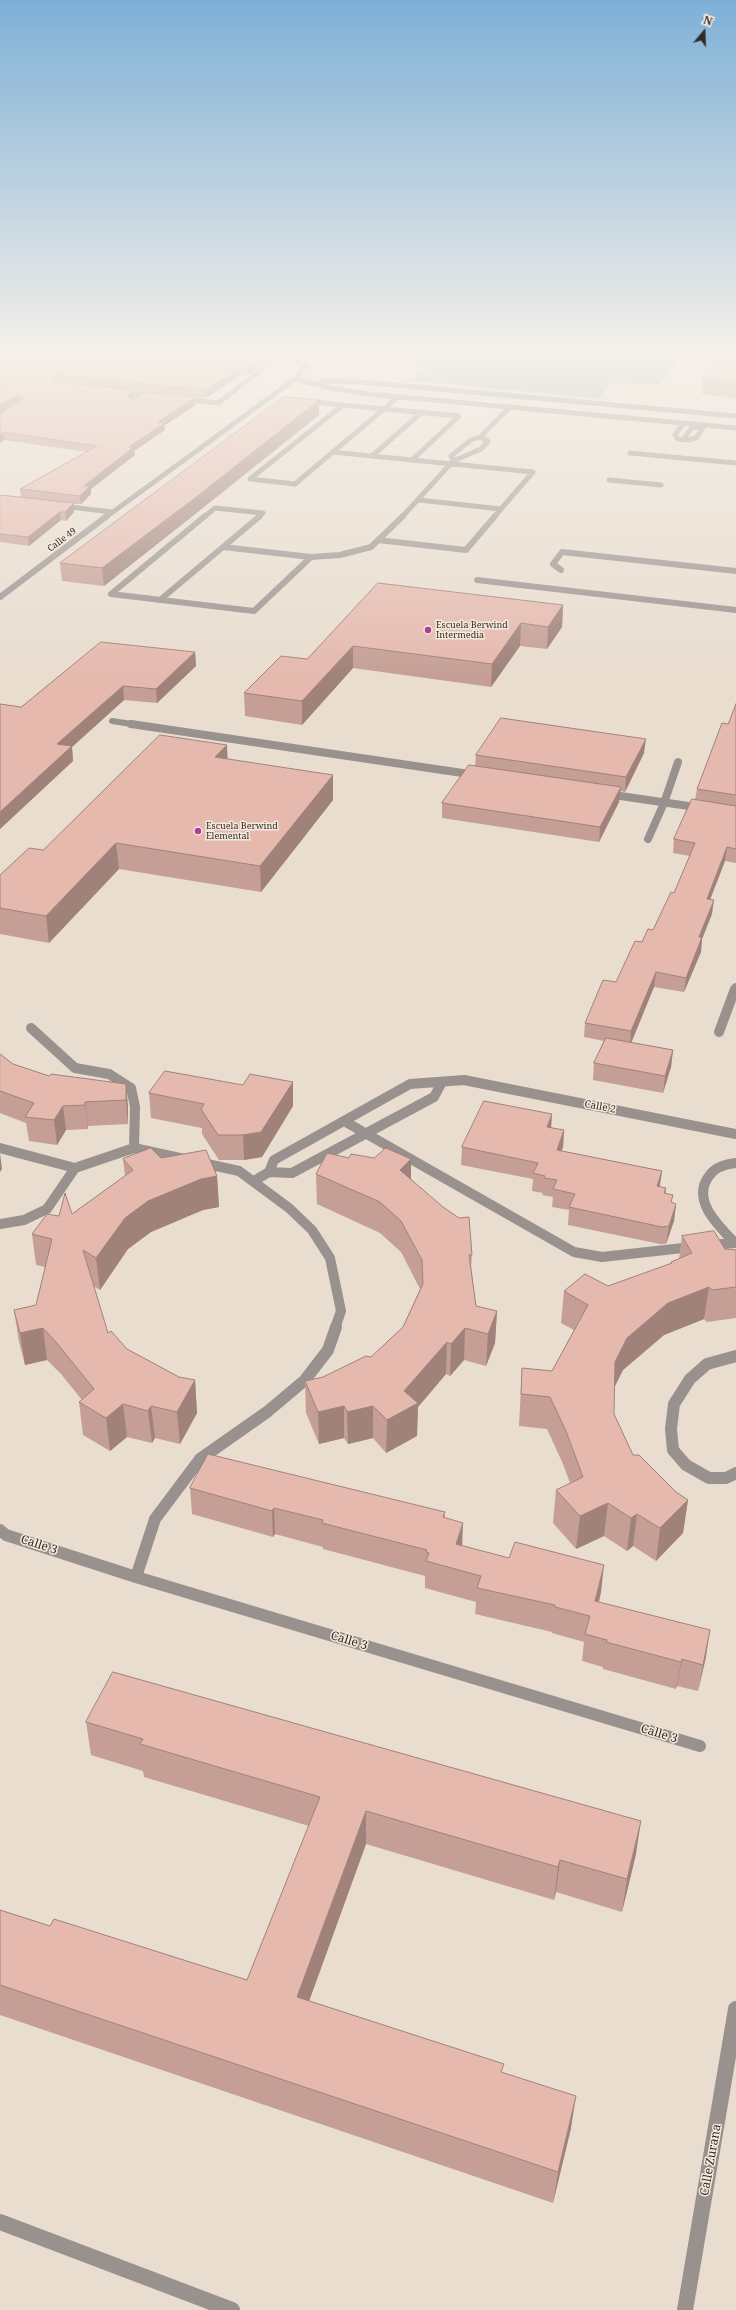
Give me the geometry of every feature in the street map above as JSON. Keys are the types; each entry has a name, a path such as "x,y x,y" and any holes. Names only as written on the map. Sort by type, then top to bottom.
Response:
{"street":[{"name":"Calle 49","path":"0,597 182,461"},
{"path":"273,461 250,479 295,484 322,461"},
{"path":"378,540 466,550 533,472 423,461"},
{"path":"223,548 311,557 340,555 371,547 419,500 452,463 456,461"},
{"path":"711,461 736,463"},
{"path":"609,480 661,485"},
{"path":"419,500 501,509"},
{"path":"58,506 112,512"},
{"path":"160,600 263,513 215,508 112,594 160,600 254,611 311,557"},
{"path":"561,570 553,564 562,552 736,571"},
{"path":"476,580 736,610"},
{"path":"112,721 483,776"},
{"path":"648,839 664,803 678,762"},
{"path":"601,794 707,809"},
{"path":"719,1032 736,986"},
{"path":"31,1028 75,1068 109,1074 132,1088 135,1107 134,1148"},
{"name":"Calle 2","path":"269,1172 274,1160 410,1084 464,1080 736,1134"},
{"path":"254,1181 269,1172 292,1173 434,1097 442,1082"},
{"path":"344,1121 574,1252 602,1257 735,1242"},
{"path":"0,1148 75,1168 134,1148 239,1171 254,1181 312,1230 330,1258 341,1311 328,1350 305,1380 267,1412 200,1459 155,1520 136,1577"},
{"path":"735,1242 713,1219 705,1207 702,1193 704,1180 715,1169 736,1163"},
{"path":"0,1224 24,1220 47,1210 75,1168"},
{"path":"736,1356 707,1364 690,1379 674,1404 671,1429 673,1450 686,1465 709,1478 726,1478 736,1473"},
{"name":"Calle 3","path":"0,1530 6,1535 136,1577 700,1746"},
{"name":"Calle Zurana","path":"685,2310 736,2009"},
{"path":"0,2222 232,2310"}],"building":[{"path":"70,461 116,461 84,486 90,486 80,496 20,489"},
{"path":"198,461 242,461 102,568 60,563"},
{"path":"0,495 74,503 65,512 60,512 28,537 0,534"},
{"path":"378,583 563,605 548,627 521,623 492,664 353,646 302,701 244,693 281,656 307,659"},
{"path":"101,642 195,652 156,689 123,686 57,744 72,746 0,812 0,704 21,707"},
{"path":"736,704 736,795 697,789 722,723 728,724"},
{"path":"501,718 646,739 626,777 476,755"},
{"path":"160,735 227,745 215,757 333,775 260,866 116,843 46,916 0,908 0,875 29,848 43,850"},
{"path":"469,765 621,787 600,827 442,803"},
{"path":"692,799 736,806 736,849 727,847 707,899 714,900 699,937 702,937 686,978 656,972 631,1031 585,1023 603,980 616,982 635,941 642,942 648,929 653,930 671,892 674,893 695,843 674,839"},
{"path":"606,1038 673,1050 665,1076 594,1063"},
{"path":"0,1054 13,1064 49,1076 51,1074 126,1084 126,1100 85,1102 85,1105 63,1106 54,1120 25,1117 34,1103 0,1091"},
{"path":"165,1071 243,1085 250,1074 293,1082 261,1132 243,1135 218,1135 201,1109 204,1104 149,1093"},
{"path":"484,1101 552,1114 547,1127 564,1130 557,1150 662,1171 657,1186 666,1188 664,1193 673,1195 671,1202 676,1204 669,1226 662,1227 569,1207 575,1194 553,1189 557,1180 544,1178 545,1176 533,1173 538,1163 462,1147"},
{"path":"151,1148 161,1158 206,1150 217,1176 201,1179 148,1201 125,1218 96,1258 83,1250 108,1333 111,1331 127,1349 179,1377 195,1380 177,1412 151,1406 148,1411 123,1404 106,1418 79,1402 94,1389 56,1342 43,1328 20,1333 14,1310 36,1305 52,1239 32,1234 47,1214 59,1216 65,1193 72,1214 133,1170 123,1159"},
{"path":"386,1148 411,1159 400,1170 443,1207 459,1218 469,1217 472,1255 469,1255 476,1306 497,1311 488,1334 465,1328 451,1344 447,1342 404,1391 418,1403 387,1420 373,1406 347,1412 344,1406 318,1412 305,1381 323,1377 366,1356 371,1357 403,1327 423,1284 422,1260 401,1221 380,1202 316,1174 327,1153 349,1158 351,1154 374,1158"},
{"path":"714,1231 725,1249 736,1250 736,1287 712,1290 709,1287 668,1303 627,1338 615,1362 614,1414 633,1455 639,1455 676,1492 688,1500 660,1528 637,1514 631,1518 608,1503 580,1516 556,1490 583,1477 566,1431 550,1397 521,1394 522,1368 552,1371 588,1305 564,1291 585,1274 608,1286 672,1263 671,1262 692,1253 682,1236"},
{"path":"208,1454 445,1512 443,1517 463,1523 456,1544 509,1558 515,1542 604,1565 595,1601 710,1630 703,1665 682,1659 681,1662 606,1642 607,1640 585,1634 590,1616 555,1607 555,1605 477,1588 481,1576 426,1561 429,1553 426,1552 427,1550 322,1523 323,1520 274,1508 272,1511 190,1488"},
{"path":"113,1672 641,1821 627,1879 560,1860 558,1867 366,1811 297,1997 504,2064 501,2072 576,2096 558,2172 0,1985 0,1910 50,1926 54,1919 247,1980 320,1797 140,1744 143,1739 86,1722"}],"place":[{"name":"Escuela Berwind Intermedia","path":"428,630"},
{"name":"Escuela Berwind Elemental","path":"198,831"}]}
